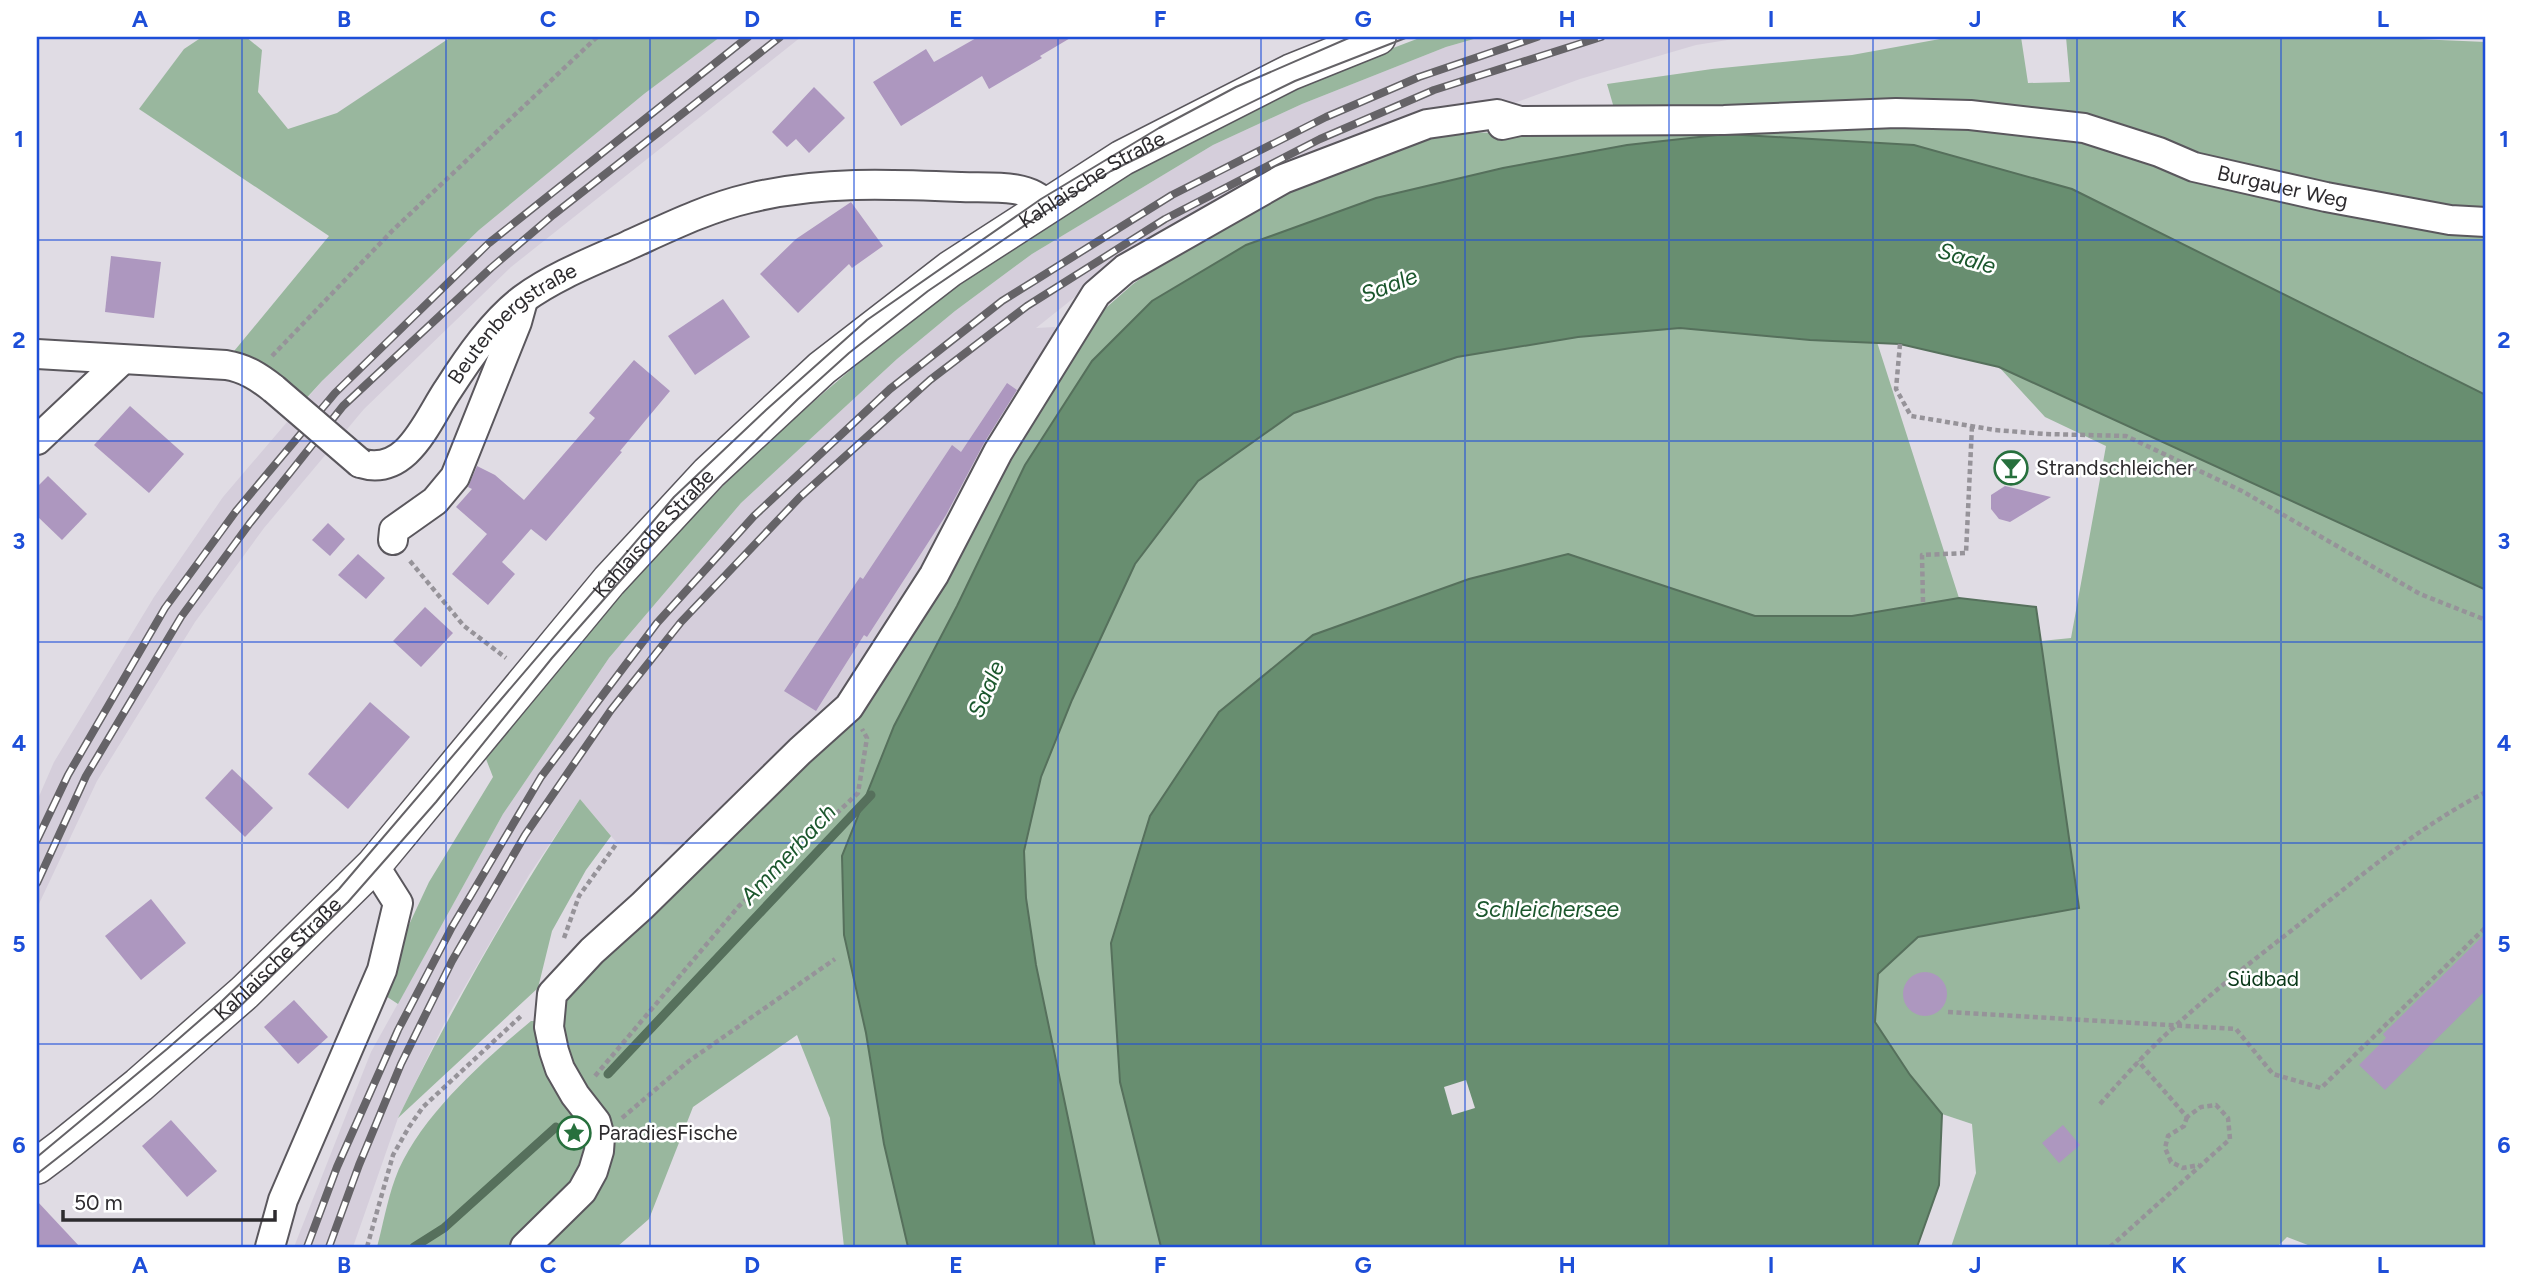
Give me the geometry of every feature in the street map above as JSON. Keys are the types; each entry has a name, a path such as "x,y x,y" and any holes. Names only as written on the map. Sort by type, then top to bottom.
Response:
{"main road":[{"name":"Kahlaische Straße","path":"37,1166 139,1085 246,992 374,865 609,581 709,473 822,368 950,269 1122,158 1291,72 1378,37"}],"street":[{"name":"Burgauer Weg","path":"849,707 934,575 998,452 1096,295 1125,270 1283,178 1427,124 1492,127 1520,121 1724,120 1896,113 1970,115 2084,128 2159,152 2194,167 2450,220 2486,222"},
{"name":"Beutenbergstraße","path":"37,354 239,368 264,382 360,463 379,465 391,461 409,449 428,426 447,390 483,341 505,315 523,300 555,279 673,225 724,206 775,193 862,183 1026,192 1041,199 1046,205"},
{"path":"393,540 394,530 435,501 455,477 517,322 523,300"},
{"path":"37,440 122,360"},
{"path":"525,1247 582,1191 599,1152 600,1137 596,1122 575,1095 554,1051 549,1027 552,994 592,951 849,707"},
{"path":"270,1247 283,1200 382,970 398,903 374,865"}],"path":[{"path":"264,382 393,230 597,37"},
{"path":"1900,344 1896,389 1911,416 2045,435 2126,436 2242,491 2420,594 2486,620"},
{"path":"1923,602 1922,555 1966,553 1972,426"},
{"path":"393,540 464,626 529,676"},
{"path":"575,1095 592,1081 599,1068 615,1054 739,906 858,793 867,738 849,707"},
{"path":"2100,1104 2138,1061 2174,1027 2275,943 2393,852 2441,818 2485,793"},
{"path":"563,941 579,897 617,843"},
{"path":"1948,1012 2236,1029 2273,1073 2321,1088 2486,927"},
{"path":"600,1137 689,1061 835,959"},
{"path":"367,1247 393,1155 409,1127 423,1107 495,1041"},
{"path":"2138,1061 2187,1116"},
{"path":"2110,1247 2230,1139 2228,1118 2216,1105 2201,1107 2187,1116 2184,1126 2168,1136 2165,1148 2171,1163 2183,1168 2199,1165"}],"shaded area":[{"path":"720,37 801,37 511,267 364,409 264,528 195,622 97,781 37,908 37,801 54,762 154,597 223,497 322,381 479,230 644,94"},
{"path":"1482,37 1746,37 1696,45 1580,79 1509,105 1466,102 1391,127 1100,277 1036,328 1055,327 1051,356 885,654 704,846 617,843 580,799 529,875 449,1014 398,1118 353,1247 294,1247 371,1052 503,814 609,658 741,503 897,359 955,311 1032,254 1213,145 1302,104 1446,47"}],"green space":[{"path":"202,37 246,37 262,50 258,92 288,129 337,113 451,37 720,37 644,94 479,230 302,403 230,356 329,236 139,109 184,49"},
{"path":"1422,37 1481,37 1446,47 1302,104 1213,145 1032,254 955,311 897,359 741,503 609,658 503,814 398,1004 378,991 429,882 493,777 486,759 602,617 663,548 727,482 803,411 883,343 1050,222 1139,169 1230,120 1325,76"},
{"path":"1951,37 2021,37 2028,83 2070,82 2066,37 2371,37 2486,42 2486,395 2406,354 1503,168 1376,198 1247,245 1152,301 957,606 894,726 844,935 866,1033 884,1144 908,1247 844,1247 830,1118 797,1035 693,1107 649,1219 617,1247 535,1247 601,1174 561,1049 562,993 849,707 1099,314 1133,284 1197,239 1330,171 1440,131 1495,133 1616,115 1607,84 1712,69 1852,55"},
{"path":"1680,328 1810,340 1877,342 1959,598 1852,616 1755,616 1568,554 1469,579 1313,635 1120,1082 1161,1247 1095,1247 1036,965 1026,898 1024,851 1041,777 1072,700 1135,564 1198,481 1294,413 1457,357 1578,337"},
{"name":"Südbad","path":"1999,367 2486,590 2486,1247 2313,1247 2287,1237 2277,1247 1951,1247 1976,1173 1972,1124 1942,1114 1910,1075 1875,1022 1878,974 1918,937 2079,908 2041,641 2071,638 2106,446 2045,417"},
{"path":"580,799 611,836 586,870 552,931 538,988 398,1118 484,956"},
{"path":"531,1021 537,1021 589,1125 587,1168 513,1247 377,1247 395,1179 419,1135 453,1092"}],"water":[{"name":"Saale","path":"1726,134 1914,145 2072,189 2486,395 2486,590 1999,367 1900,344 1810,340 1680,328 1578,337 1457,357 1294,413 1198,481 1135,564 1072,700 1041,777 1024,851 1026,898 1036,965 1095,1247 908,1247 884,1144 866,1033 844,935 842,856 894,726 957,606 1025,465 1092,361 1152,301 1246,245 1376,198 1503,168 1627,145"},
{"name":"Schleichersee","path":"1568,554 1755,616 1852,616 1959,598 2036,607 2079,908 1918,937 1878,974 1875,1022 1910,1075 1942,1114 1939,1185 1917,1247 1161,1247 1120,1082 1111,943 1150,816 1219,712 1313,635 1469,579"}],"pier":[{"path":"1466,1080 1475,1108 1452,1115 1444,1087"}],"building":[{"path":"978,37 1072,37 989,89 982,76 901,126 873,82 926,49 934,62"},
{"path":"814,87 845,118 809,153 796,139 787,147 772,132"},
{"path":"851,202 883,246 852,268 849,264 798,313 760,274 796,239"},
{"path":"111,256 161,262 154,318 105,312"},
{"path":"723,299 750,337 695,375 668,336"},
{"path":"634,360 670,391 546,541 531,529 502,562 515,574 488,605 452,574 487,534 456,507 472,489 468,487 477,466 495,475 524,500 595,418 589,413"},
{"path":"1007,383 1017,390 984,443 946,515 816,711 784,691 952,445 961,452"},
{"path":"130,406 184,454 149,493 94,445"},
{"path":"48,476 87,514 62,540 37,516 37,487"},
{"path":"2005,486 2051,497 2010,522 1999,519 1991,509 1991,495"},
{"path":"328,523 345,539 330,556 312,540"},
{"path":"358,554 385,578 366,599 338,575"},
{"path":"425,607 453,633 421,667 393,641"},
{"path":"370,702 410,737 348,809 308,774"},
{"path":"232,769 273,808 245,837 205,798"},
{"path":"151,899 186,943 141,980 105,936"},
{"path":"2486,933 2486,990 2385,1090 2359,1065 2386,1038 2383,1034"},
{"path":"1925,972 1941,978 1947,994 1941,1010 1925,1016 1909,1010 1903,994 1909,978"},
{"path":"294,1000 328,1037 298,1064 264,1027"},
{"path":"171,1120 217,1171 187,1197 142,1146"},
{"path":"2063,1125 2080,1145 2059,1163 2042,1143"},
{"path":"37,1201 80,1247 37,1247"}],"waterway":[{"name":"Ammerbach","path":"608,1074 871,795"},
{"name":"Ammerbach","path":"414,1247 444,1228 556,1127"}],"tram line":[{"path":"37,1157 222,1001 339,889 674,497 867,320 1041,199 1159,128 1236,87 1351,37"},
{"path":"37,1174 232,1014 348,902 436,802 552,658 666,529 798,399 849,353 928,291 1037,217 1111,171 1295,81 1408,37"}],"railway":[{"path":"37,840 68,775 165,608 236,511 335,393 489,243 748,37"},
{"path":"37,883 86,776 181,617 250,523 343,406 491,268 553,215 780,37"},
{"path":"307,1247 337,1167 398,1030 452,927 541,777 657,623 754,516 890,389 1002,301 1172,195 1326,117 1419,77 1537,37"},
{"path":"329,1247 359,1165 401,1064 452,961 525,835 611,710 681,622 800,497 930,380 1027,306 1165,219 1320,139 1434,90 1601,37"}],"place":[{"name":"Strandschleicher","path":"2011,468"},
{"name":"ParadiesFische","path":"574,1133"}]}
